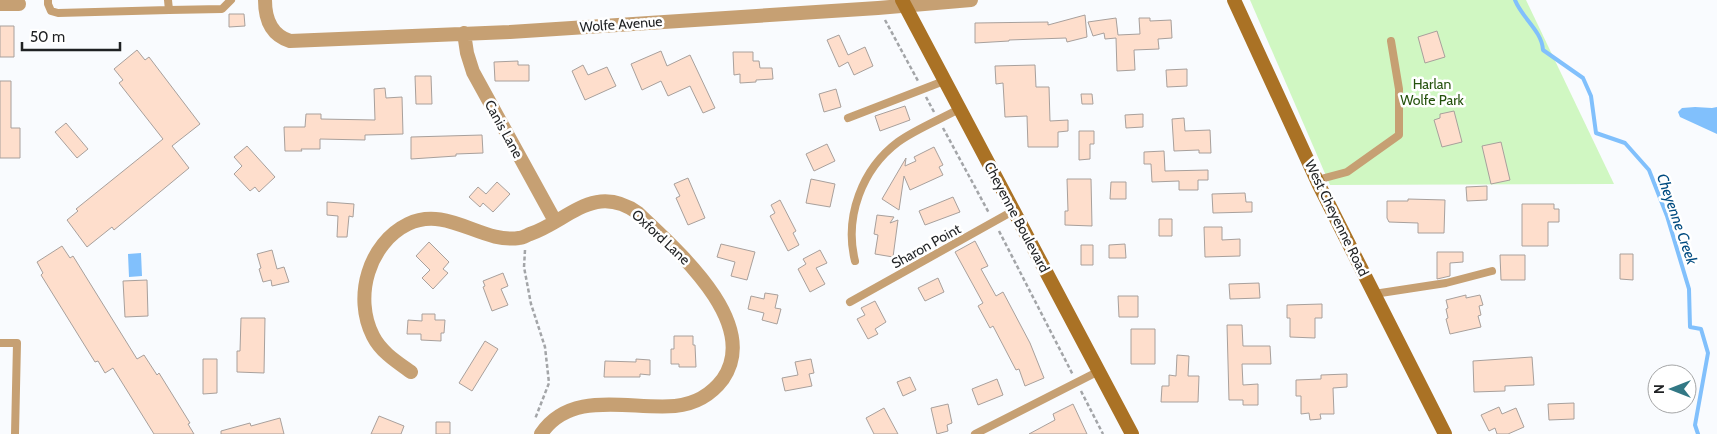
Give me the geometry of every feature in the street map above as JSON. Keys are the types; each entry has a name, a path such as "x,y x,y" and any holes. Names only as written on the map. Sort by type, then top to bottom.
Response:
{"main road":[{"name":"West Cheyenne Road","path":"1234,0 1317,180 1445,434"},
{"name":"Cheyenne Boulevard","path":"903,2 1132,434"}],"street":[{"name":"Wolfe Avenue","path":"265,0 268,24 274,32 290,41 570,28 903,2 970,0"},
{"path":"0,4 19,4"},
{"name":"Canis Lane","path":"464,33 467,53 473,72 555,222"},
{"name":"Oxford Lane","path":"411,372 386,353 373,337 367,322 364,303 365,286 378,249 392,234 409,223 425,219 443,219 492,235 505,238 519,238 535,233 582,206 596,202 611,202 629,207 638,213 693,267 720,308 729,326 733,345 726,375 717,387 695,402 675,406 590,405 572,408 557,417 541,434"}],"lane":[{"path":"48,0 52,11 58,13 222,9 231,0"},
{"path":"168,0 169,10"},
{"path":"1317,180 1348,172 1399,135 1399,89 1391,41"},
{"path":"848,118 944,81"},
{"path":"855,261 852,250 853,216 863,185 872,168 883,155 900,141 959,109"},
{"name":"Sharon Point","path":"850,302 1013,211"},
{"path":"1374,294 1446,283 1492,271"},
{"path":"0,343 17,343 15,434"},
{"path":"975,434 1099,371"}],"path":[{"path":"525,236 524,267 531,304 545,346 549,383 534,422"}],"green space":[{"name":"Harlan Wolfe Park","path":"1250,0 1526,0 1614,184 1330,185"}],"water":[{"path":"1717,107 1717,134 1680,117 1678,112 1682,108"},
{"path":"141,253 142,276 129,277 128,254"}],"building":[{"path":"229,14 244,14 245,26 229,27"},
{"path":"1085,15 1087,37 1067,42 1066,38 975,43 975,23 1048,22 1048,25"},
{"path":"1116,18 1118,35 1140,34 1139,18 1150,18 1150,21 1171,20 1172,38 1158,39 1159,49 1134,50 1135,70 1117,71 1116,38 1105,39 1104,33 1093,36 1088,22"},
{"path":"0,26 14,26 14,57 0,57"},
{"path":"1437,31 1445,57 1425,63 1418,37"},
{"path":"839,35 848,55 865,47 873,66 854,75 848,62 839,67 827,40"},
{"path":"137,50 145,60 149,57 200,124 172,146 189,168 114,230 112,227 87,247 67,220 78,211 76,209 163,139 119,83 123,80 114,69"},
{"path":"661,51 667,66 690,55 715,108 703,113 690,86 668,96 661,81 642,90 631,64"},
{"path":"733,52 753,52 753,61 759,61 760,68 772,68 773,79 740,83 740,74 734,75"},
{"path":"518,61 518,65 529,65 529,81 495,81 494,62"},
{"path":"583,65 588,75 607,67 616,86 585,100 572,71"},
{"path":"1035,65 1036,87 1049,87 1050,121 1068,120 1068,131 1058,132 1058,147 1028,147 1027,116 1005,117 1003,83 996,84 995,66"},
{"path":"1187,69 1187,86 1167,87 1166,70"},
{"path":"415,76 431,76 432,104 416,104"},
{"path":"0,81 11,81 11,128 20,128 20,158 0,158"},
{"path":"385,88 386,98 402,97 403,134 365,135 365,140 320,139 320,149 285,151 284,127 305,127 306,114 321,114 321,119 375,120 374,89"},
{"path":"836,89 841,107 824,112 819,94"},
{"path":"1081,94 1092,94 1093,104 1082,104"},
{"path":"905,106 910,120 880,131 875,116"},
{"path":"1454,111 1462,142 1442,147 1434,120 1440,118 1440,114"},
{"path":"1143,114 1143,127 1126,128 1125,115"},
{"path":"1184,118 1185,131 1210,130 1211,153 1199,153 1199,150 1174,151 1172,119"},
{"path":"66,123 88,149 77,158 55,132"},
{"path":"1079,131 1094,131 1094,144 1090,144 1090,159 1079,160"},
{"path":"482,135 483,153 411,159 411,137"},
{"path":"1501,142 1510,180 1491,184 1482,146"},
{"path":"827,144 835,161 814,171 806,154"},
{"path":"247,146 275,177 259,192 255,187 250,191 234,174 242,166 234,157"},
{"path":"934,147 943,165 939,167 943,175 910,190 904,176 899,210 882,199 906,158 905,166 916,161 914,157"},
{"path":"1164,151 1165,171 1208,170 1208,180 1198,180 1198,190 1179,190 1179,181 1152,182 1151,164 1144,164 1144,152"},
{"path":"688,178 705,218 688,225 676,198 680,196 674,184"},
{"path":"811,179 835,184 830,207 806,203"},
{"path":"1067,179 1091,179 1092,226 1065,225 1065,211 1068,211"},
{"path":"497,182 510,194 493,212 483,203 480,207 469,197 478,187 486,194"},
{"path":"1111,182 1126,182 1126,199 1110,199"},
{"path":"1487,186 1487,200 1467,201 1466,187"},
{"path":"1245,193 1246,202 1252,202 1252,212 1213,213 1212,194"},
{"path":"953,197 960,212 925,225 919,211"},
{"path":"1408,199 1445,200 1444,233 1418,233 1418,223 1389,222 1387,218 1387,201 1408,201"},
{"path":"780,200 796,231 793,233 799,245 788,251 770,216 775,213 771,205"},
{"path":"327,202 354,204 353,217 349,216 347,237 337,237 338,216 327,215"},
{"path":"1522,204 1554,204 1554,209 1559,209 1559,222 1548,222 1548,246 1522,246"},
{"path":"877,215 894,217 890,223 898,220 893,257 875,254 878,235 874,234"},
{"path":"1159,219 1172,219 1172,236 1159,236"},
{"path":"1204,227 1222,227 1222,240 1240,239 1240,256 1205,257"},
{"path":"975,241 988,266 981,269 996,296 1003,292 1030,343 1044,378 1025,386 1019,369 1016,370 993,326 990,328 978,306 983,303 955,252"},
{"path":"429,242 449,262 443,269 448,273 433,289 422,278 430,270 416,256"},
{"path":"721,244 755,252 747,280 731,276 735,262 717,257"},
{"path":"1125,244 1126,258 1109,258 1109,245"},
{"path":"1081,245 1093,245 1093,265 1081,265"},
{"path":"62,246 70,258 73,256 137,359 144,355 157,375 159,373 190,423 188,424 194,434 154,434 113,368 105,373 98,361 95,362 41,275 43,273 37,262"},
{"path":"272,250 277,269 284,267 289,282 272,286 271,280 263,282 257,254"},
{"path":"820,250 827,263 816,268 825,284 810,292 798,269 806,264 803,259"},
{"path":"1437,252 1463,252 1463,262 1450,263 1450,276 1437,279"},
{"path":"1620,254 1633,254 1633,280 1620,279"},
{"path":"1500,255 1525,255 1525,280 1501,280"},
{"path":"503,273 508,286 501,289 508,305 492,311 483,287 485,286 483,281"},
{"path":"938,278 944,292 925,301 918,288"},
{"path":"147,280 148,316 125,317 123,281"},
{"path":"1259,283 1260,298 1230,299 1229,284"},
{"path":"765,293 778,295 775,308 781,309 777,324 762,320 764,313 748,309 751,296 764,299"},
{"path":"1466,295 1466,298 1480,295 1483,305 1479,306 1481,315 1478,316 1481,327 1450,334 1446,319 1448,318 1446,309 1448,308 1446,300"},
{"path":"1118,296 1138,296 1138,317 1119,317"},
{"path":"875,301 886,322 875,329 878,334 868,339 857,319 865,315 861,308"},
{"path":"1322,304 1322,318 1315,318 1315,338 1290,337 1290,318 1287,318 1287,305"},
{"path":"422,314 435,314 435,320 445,320 441,341 421,340 421,334 407,334 408,320 422,321"},
{"path":"241,318 265,318 264,373 237,372 237,351 240,351"},
{"path":"1227,325 1242,325 1243,346 1270,346 1271,364 1242,364 1243,385 1258,384 1258,405 1243,405 1243,400 1229,400"},
{"path":"1131,329 1155,329 1155,364 1131,364"},
{"path":"674,336 693,336 696,367 679,367 679,364 671,364 671,349 674,349"},
{"path":"485,341 498,349 472,391 459,383"},
{"path":"1177,355 1189,356 1188,376 1199,376 1198,402 1161,402 1162,386 1169,386 1169,375 1176,376"},
{"path":"1532,357 1534,385 1505,386 1505,391 1474,392 1473,361"},
{"path":"203,359 217,359 217,393 203,394"},
{"path":"636,359 650,360 650,375 640,374 640,377 604,377 605,361 636,362"},
{"path":"811,359 814,373 809,374 812,386 785,391 782,378 798,375 795,362"},
{"path":"1347,374 1347,387 1333,388 1334,414 1320,414 1321,419 1310,420 1309,413 1301,414 1301,396 1296,396 1296,380 1321,379 1321,375"},
{"path":"910,377 916,390 903,396 897,382"},
{"path":"997,379 1003,395 978,405 972,389"},
{"path":"1574,403 1574,419 1549,420 1548,404"},
{"path":"948,404 952,423 947,425 948,431 937,434 931,408"},
{"path":"1073,404 1087,434 1029,434 1055,420 1053,414"},
{"path":"1499,407 1502,414 1516,408 1524,427 1508,434 1497,434 1495,428 1489,431 1481,415"},
{"path":"884,408 898,434 874,434 866,418"},
{"path":"379,416 404,426 401,434 371,434"},
{"path":"280,418 284,434 221,434 221,431 250,423 251,426"},
{"path":"436,422 450,422 450,434 436,434"}],"waterway":[{"name":"Cheyenne Creek","path":"1515,0 1536,31 1543,50 1583,78 1591,96 1596,133 1625,143 1649,170 1667,216 1689,289 1690,327 1701,329 1708,353 1695,425 1698,434"}]}
